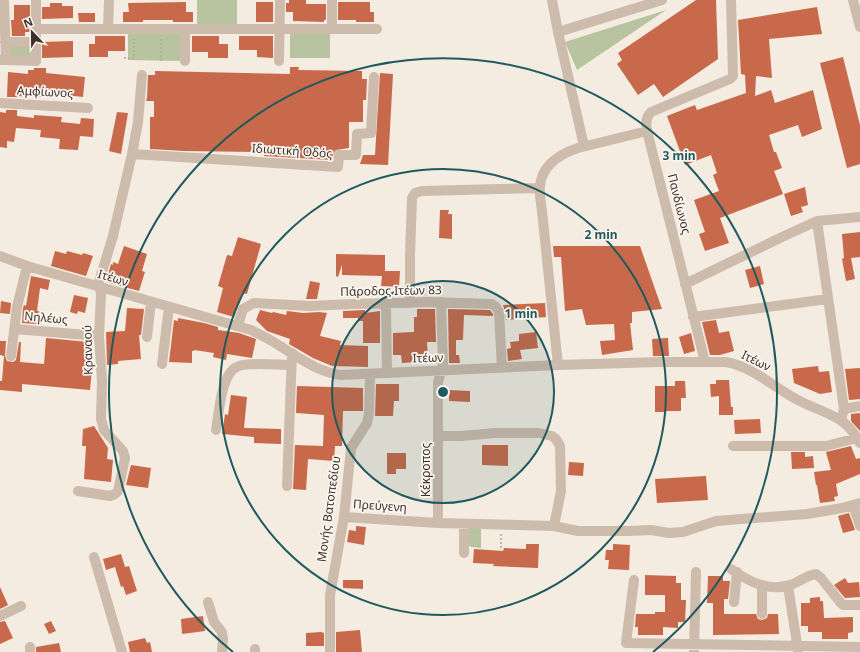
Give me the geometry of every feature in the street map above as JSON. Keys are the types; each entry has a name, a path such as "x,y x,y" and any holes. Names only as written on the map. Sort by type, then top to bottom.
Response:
{"street":[{"path":"4,0 5,42 3,60 36,61 36,0"},
{"path":"108,29 109,0"},
{"path":"279,61 280,0"},
{"path":"332,0 332,29"},
{"path":"552,0 584,146"},
{"path":"558,32 662,0"},
{"path":"558,365 540,188 543,175 551,163 568,152 584,146 647,131 646,121 651,112 730,79 733,76 731,0"},
{"path":"853,0 860,27"},
{"path":"36,29 378,29"},
{"path":"185,30 185,61"},
{"path":"5,42 36,42"},
{"name":"Κραναού","path":"78,491 110,496 115,494 118,491 125,458 123,451 105,432 101,423 102,381 99,336 100,287 101,275 113,236 138,122 142,75"},
{"name":"Ιδιωτική Οδός","path":"131,157 338,167 339,155 356,155 357,134 371,133 374,77"},
{"name":"Αμφίωνος","path":"0,103 88,108"},
{"name":"Πανδίωνος","path":"647,131 705,362"},
{"path":"410,303 412,198 415,193 422,191 540,188"},
{"path":"685,284 817,221 860,217"},
{"path":"817,221 844,408 841,420"},
{"name":"Ιτέων","path":"0,256 27,266 151,302 238,325 259,334 314,368 330,373 348,375 558,365 726,362 750,370 795,398 841,420 850,428 859,440 826,446 734,446"},
{"path":"11,356 17,307 27,266"},
{"path":"693,317 828,299"},
{"path":"147,337 151,302"},
{"name":"Πάροδος Ιτέων 83","path":"238,325 243,309 254,303 310,306 441,302 492,304 496,307 498,312 502,368"},
{"name":"Κέκροπος","path":"438,523 438,388 441,370 444,364 441,302"},
{"path":"386,303 387,373"},
{"path":"162,364 169,307"},
{"name":"Νηλέως","path":"15,329 99,336"},
{"path":"287,486 292,353"},
{"path":"216,430 226,379 232,370 240,366 248,365 291,366"},
{"name":"Μονής Βατοπεδίου","path":"330,652 330,595 344,517 351,448 364,430 369,418 370,374"},
{"path":"844,408 860,406"},
{"path":"439,436 495,433 539,433 552,436 556,439 560,446 561,491 554,526"},
{"path":"438,523 554,526 578,531 651,530 676,533 716,521 807,514 857,504 860,526"},
{"name":"Πρεύγενη","path":"344,517 438,523"},
{"path":"464,524 464,554"},
{"path":"94,557 122,652"},
{"path":"734,602 734,570 748,580 762,586 775,587 788,586 816,574 843,605 860,605"},
{"path":"694,648 696,572"},
{"path":"634,580 626,643 679,648 798,649 860,647"},
{"path":"762,586 762,614"},
{"path":"788,586 798,649"},
{"path":"208,602 214,622 222,632 222,652"},
{"path":"0,616 21,606"}],"path":[{"path":"124,58 134,58 134,29"},
{"path":"161,29 161,61"},
{"path":"501,525 502,550"}],"green space":[{"path":"197,0 237,0 237,26 197,26"},
{"path":"666,10 577,70 565,42"},
{"path":"128,32 182,32 182,61 128,60"},
{"path":"290,34 330,34 330,58 290,58"},
{"path":"10,44 34,44 34,59 10,59"},
{"path":"468,527 481,527 481,548 471,547 467,544"}],"building":[{"path":"289,0 306,0 306,4 326,4 326,20 324,20 324,22 293,21 293,12 286,12 286,3 289,3"},
{"path":"696,0 716,0 718,59 663,97 654,84 638,95 617,64 622,60 618,53"},
{"path":"186,2 186,12 193,12 193,22 143,20 143,22 123,22 123,12 129,12 128,3"},
{"path":"256,2 273,2 273,22 256,22"},
{"path":"338,2 370,2 370,12 374,12 374,22 338,20"},
{"path":"50,3 62,3 62,6 73,6 73,18 42,19 42,7 50,7"},
{"path":"14,5 30,5 30,32 25,32 25,36 12,36 11,20 14,20"},
{"path":"817,7 822,34 769,39 772,78 756,76 755,96 771,90 775,103 813,90 822,129 802,137 798,125 769,135 774,152 776,152 782,168 774,171 783,194 720,218 729,243 705,251 699,234 705,232 694,200 719,191 713,175 717,173 711,155 685,165 667,116 695,105 697,110 746,93 745,75 741,74 738,20"},
{"path":"78,13 95,13 95,22 79,22"},
{"path":"95,36 125,36 125,51 108,51 108,57 89,57 89,44 95,44"},
{"path":"192,36 219,36 219,44 228,44 228,58 208,58 208,52 192,52"},
{"path":"239,36 273,36 273,58 257,57 257,50 239,50"},
{"path":"73,41 73,57 42,58 42,42"},
{"path":"843,57 860,125 860,164 847,168 820,63"},
{"path":"290,67 299,67 298,70 362,71 362,79 367,79 366,100 363,100 363,122 349,122 349,148 336,150 333,154 332,160 264,156 264,152 150,149 150,117 154,117 154,101 146,101 148,75 155,75 155,71 290,74"},
{"path":"34,68 46,68 46,73 85,77 83,97 45,91 45,97 7,97 8,72 28,74 28,70 34,70"},
{"path":"380,73 393,74 388,165 360,164 363,155 375,155"},
{"path":"6,110 17,110 17,116 34,118 34,115 62,117 61,122 80,124 81,118 94,119 93,137 80,136 78,150 59,149 60,139 40,137 41,130 16,128 14,142 7,141 7,148 0,147 0,112 6,113"},
{"path":"117,112 128,113 121,154 109,151"},
{"path":"805,187 808,205 801,207 803,212 791,216 784,194"},
{"path":"440,210 449,210 448,214 452,214 452,239 439,238"},
{"path":"860,232 860,257 851,258 855,279 846,281 842,259 844,258 842,234"},
{"path":"238,237 261,244 247,294 242,293 234,317 217,312 223,288 218,286 227,255 232,256"},
{"path":"124,246 147,254 142,271 145,272 139,291 106,282 111,264 113,265 113,262 118,264"},
{"path":"553,246 640,246 662,309 632,312 632,323 630,323 633,350 602,355 600,341 615,340 614,324 586,325 582,309 565,311 561,257 554,257"},
{"path":"55,251 66,254 67,251 82,255 83,253 93,256 86,276 51,266"},
{"path":"336,254 385,255 385,271 400,271 399,287 381,286 382,276 342,275 342,265 338,277 336,276"},
{"path":"760,266 764,284 750,288 745,270"},
{"path":"31,276 50,280 48,290 40,288 37,324 22,323 23,308 24,305 26,306"},
{"path":"310,281 320,283 317,299 306,299"},
{"path":"74,295 88,298 85,313 78,311 77,314 70,312"},
{"path":"1,301 11,303 10,314 0,313"},
{"path":"545,303 546,317 506,320 503,305"},
{"path":"127,308 144,309 141,335 139,335 141,359 118,361 118,364 107,365 106,332 125,331"},
{"path":"417,309 435,309 436,342 427,342 428,359 402,363 401,355 393,355 393,333 414,332 414,317 417,317"},
{"path":"448,309 490,310 493,314 493,316 464,315 463,340 456,340 456,355 459,355 460,363 449,363"},
{"path":"260,310 286,315 287,311 327,313 320,336 341,341 340,345 368,346 368,367 332,366 313,358 289,344 290,339 267,331 256,320"},
{"path":"365,310 365,313 380,311 380,343 363,343 363,321 358,321 358,318 343,318 343,311"},
{"path":"178,318 204,323 218,327 218,330 239,333 256,339 252,358 227,354 226,360 213,357 214,353 194,350 192,351 192,363 169,362 174,320 178,321"},
{"path":"716,320 719,333 729,331 734,351 720,355 710,355 702,322"},
{"path":"536,332 538,348 520,350 522,359 508,361 507,349 511,348 510,342 519,341 519,334"},
{"path":"691,333 695,351 684,354 679,337"},
{"path":"46,338 88,342 86,368 92,368 90,390 22,384 22,392 0,390 4,356 0,355 0,341 6,341 5,356 7,361 13,362 16,360 19,342 21,342 20,362 44,364"},
{"path":"668,338 669,356 653,356 652,339"},
{"path":"818,366 819,372 829,371 832,392 820,394 794,383 792,369"},
{"path":"860,368 860,399 849,400 845,369"},
{"path":"716,380 729,380 733,415 719,415 719,396 711,397 710,384 716,384"},
{"path":"675,381 685,381 686,398 681,398 681,411 655,412 655,386 675,386"},
{"path":"376,384 399,384 399,401 394,401 393,416 375,416"},
{"path":"297,386 363,388 363,411 343,411 342,446 335,446 334,461 308,459 306,490 293,489 295,445 323,446 324,415 296,413"},
{"path":"449,390 470,391 470,402 449,401"},
{"path":"231,395 247,397 244,428 281,429 281,444 254,443 254,437 222,434 225,414 228,415"},
{"path":"860,413 860,431 851,421 851,414"},
{"path":"760,419 761,433 735,434 734,420"},
{"path":"94,426 108,448 107,459 113,460 111,482 84,479 86,446 82,446 83,429"},
{"path":"482,445 508,445 508,466 482,465"},
{"path":"851,446 856,459 860,458 860,474 836,484 838,496 834,497 835,501 820,503 814,472 831,470 826,452"},
{"path":"791,452 805,452 805,457 813,456 814,468 792,469"},
{"path":"387,453 406,453 406,469 396,469 396,474 387,474"},
{"path":"569,462 584,463 583,476 568,475"},
{"path":"131,465 151,468 148,488 126,485"},
{"path":"706,476 708,500 657,503 655,479"},
{"path":"849,513 855,530 843,533 838,516"},
{"path":"356,526 366,527 364,545 347,542 349,530 356,531"},
{"path":"526,544 539,544 538,568 493,566 494,564 473,563 474,549 503,551 504,548 526,549"},
{"path":"613,544 630,545 629,570 608,569 609,560 605,560 606,550 613,550"},
{"path":"121,554 125,567 129,566 137,591 126,595 123,586 121,587 115,567 106,570 103,559"},
{"path":"645,575 676,576 676,583 681,583 681,600 686,600 685,622 678,622 678,628 663,627 663,635 638,635 638,627 635,627 636,614 655,614 655,612 665,612 665,595 645,595"},
{"path":"708,576 723,576 723,581 730,581 728,599 724,599 724,614 756,614 758,619 762,620 767,618 768,614 778,614 779,634 713,635 713,603 707,603"},
{"path":"845,578 848,583 859,582 860,597 845,598 834,585"},
{"path":"343,580 363,580 363,589 343,588"},
{"path":"0,587 8,605 0,609"},
{"path":"820,597 820,601 823,601 824,618 853,617 853,632 848,633 848,639 822,639 822,632 808,632 808,626 801,626 801,603 810,603 810,598"},
{"path":"203,616 205,631 182,634 181,619"},
{"path":"5,621 13,638 0,644 0,622"},
{"path":"51,621 56,631 49,634 44,624"},
{"path":"360,630 362,652 336,652 336,632"},
{"path":"306,633 324,633 324,646 306,646"},
{"path":"145,638 147,643 150,642 152,652 130,652 128,642"},
{"path":"59,643 61,652 36,652 36,647"}]}
